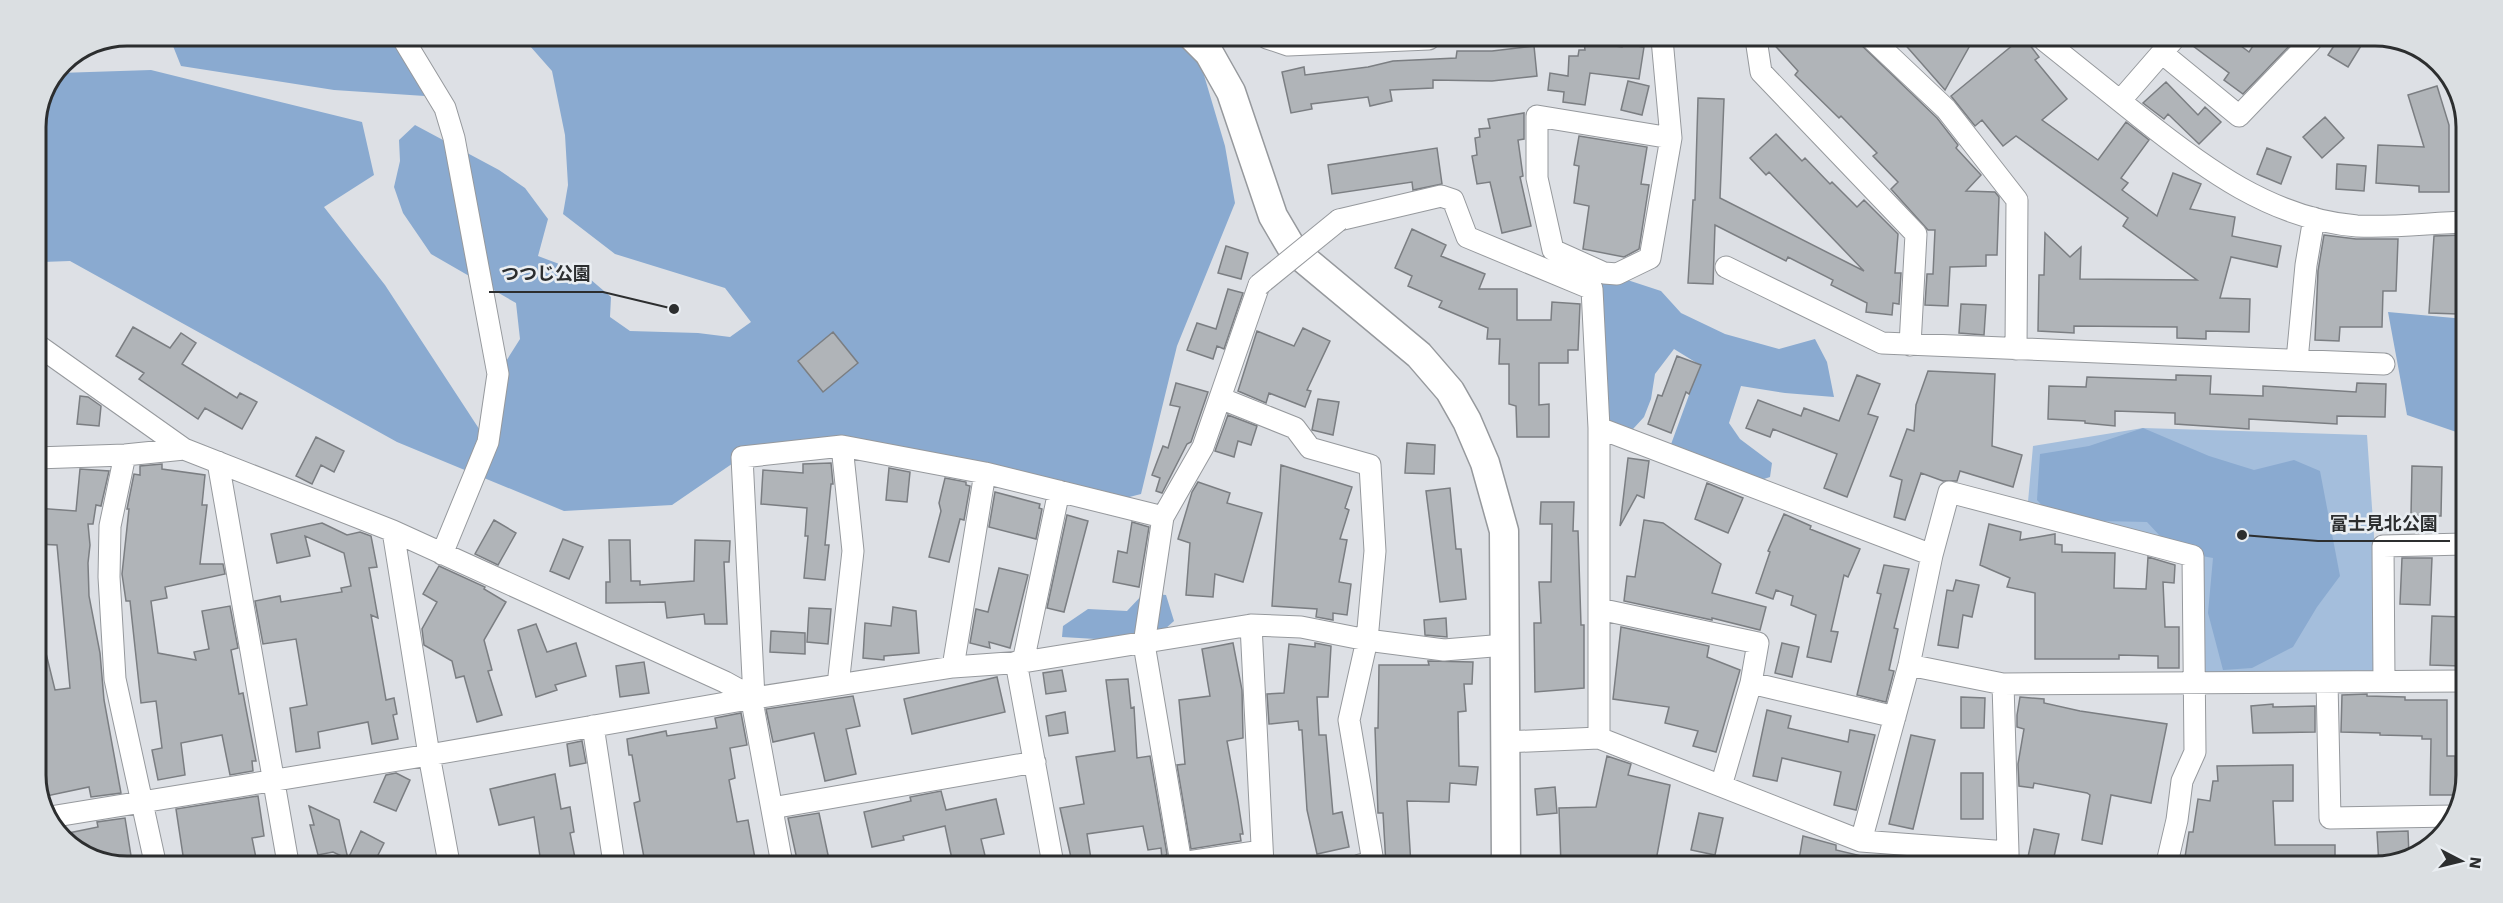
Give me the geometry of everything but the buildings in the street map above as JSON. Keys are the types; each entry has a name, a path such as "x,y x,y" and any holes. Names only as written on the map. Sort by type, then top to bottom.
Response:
{"street":[{"path":"407,46 445,108 454,138 498,374 488,442 442,554"},
{"path":"1203,46 1209,52 1231,92 1272,216 1293,250 1419,355 1450,391 1467,421 1485,463 1504,531 1506,856"},
{"path":"1663,46 1671,138 1650,258 1617,274 1604,273 1553,250 1537,178 1537,116 1671,138"},
{"path":"1757,46 1761,72 1916,234 1910,345"},
{"path":"1879,46 1946,109 2017,200 2016,349"},
{"path":"2051,46 2185,152 2232,184 2271,205 2314,218 2357,226 2456,222"},
{"path":"2120,101 2167,47 2239,116 2305,46"},
{"path":"1177,856 1144,644 1162,517 1203,447 1259,285 1339,220 1441,196 1454,200 1467,237 1592,289 1599,428 1599,738"},
{"path":"2297,360 2306,265 2314,218"},
{"path":"1726,267 1882,343 2384,364"},
{"path":"46,351 184,449 393,531 725,682 754,698"},
{"path":"1220,398 1295,428 1310,448 1370,465 1376,551 1367,640 1349,720 1372,856"},
{"path":"1599,428 1932,555"},
{"path":"781,856 752,701 754,698 742,457 842,446 985,473 1162,517"},
{"path":"838,685 852,551 842,446"},
{"path":"47,458 125,455 184,449"},
{"path":"125,455 110,526 109,577 115,679 144,802 154,856"},
{"path":"218,462 287,856"},
{"path":"953,668 985,473"},
{"path":"1052,856 1020,662 1059,491"},
{"path":"1861,841 1909,665 1948,492 2193,556 2194,752 2182,781 2177,820 2169,856"},
{"path":"393,531 448,856"},
{"path":"2384,681 2383,546 2456,544"},
{"path":"1599,609 1758,643 1751,683 1721,786"},
{"path":"57,816 429,755 754,698 953,668 1020,662 1144,644 1251,625 1301,627 1367,640 1444,650 1505,645"},
{"path":"1251,625 1262,856"},
{"path":"1909,665 2003,684 2456,681"},
{"path":"2326,682 2330,818 2445,816"},
{"path":"1751,683 1895,717"},
{"path":"2003,684 2008,856"},
{"path":"593,726 613,856"},
{"path":"1505,742 1599,738 1861,841 1984,856"},
{"path":"772,808 1035,762"}],"shaded area":[{"path":"173,46 420,46 425,96 334,90 181,66"},
{"path":"530,46 1195,46 1225,146 1235,203 1177,346 1141,494 1106,503 842,446 742,457 672,505 564,511 397,442 70,261 46,262 46,128 53,97 68,73 151,70 362,122 374,175 324,207 385,285 487,441 498,374 520,339 516,303 431,254 403,213 394,187 400,161 399,140 415,125 499,170 525,188 548,219 538,256 583,273 611,297 610,317 630,331 698,333 730,337 751,322 725,288 615,254 563,214 568,185 565,135 552,71"},
{"path":"1600,271 1661,291 1681,313 1725,334 1779,349 1815,339 1827,362 1834,397 1741,386 1729,423 1740,439 1772,463 1770,477 1758,481 1670,447 1700,365 1674,349 1655,374 1651,399 1644,417 1633,429 1613,433 1597,392"},
{"path":"2388,312 2456,318 2456,432 2407,415"},
{"path":"2143,428 2367,435 2384,681 2194,682 2193,556 2027,513 2033,446"},
{"path":"2143,428 2209,456 2254,470 2294,460 2320,471 2340,576 2317,607 2293,647 2252,668 2223,670 2208,613 2213,558 2174,551 2147,522 2055,520 2037,500 2040,454 2089,446"},
{"path":"1144,593 1166,595 1174,621 1157,636 1113,640 1062,637 1063,626 1088,609 1127,611"}],"place":[{"name":"つつじ公園","path":"674,309"},
{"name":"富士見北公園","path":"2242,535"}]}
